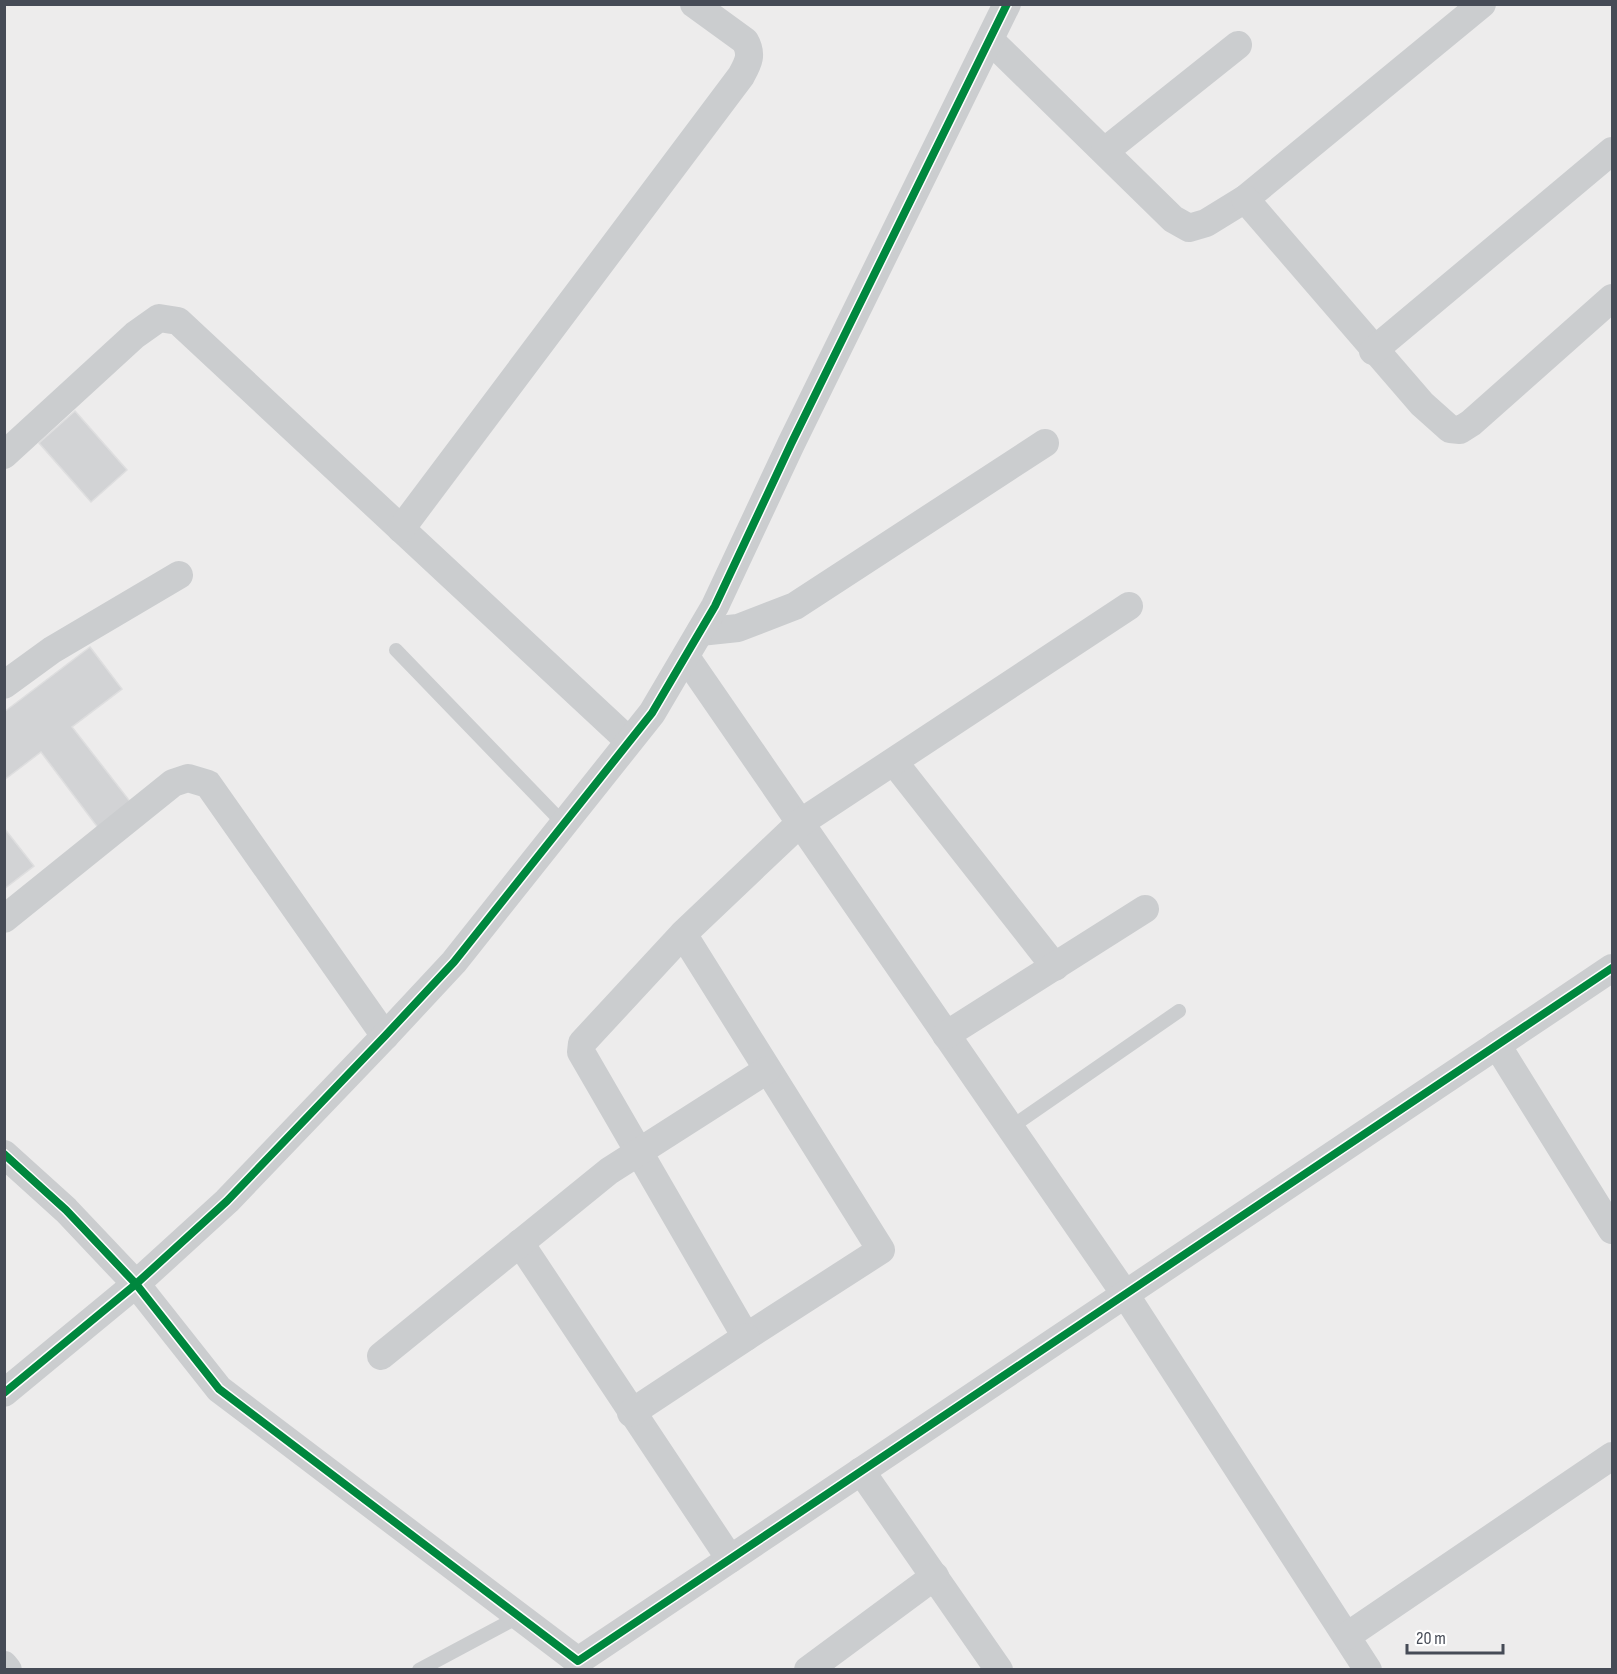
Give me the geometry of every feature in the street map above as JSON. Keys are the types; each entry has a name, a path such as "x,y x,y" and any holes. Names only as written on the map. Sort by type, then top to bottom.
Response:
{"street":[{"path":"401,529 741,76 750,60 750,50 745,41 694,4"},
{"path":"4,1393 136,1284 226,1201 385,1036 454,962 652,713 715,606 791,444 1007,4"},
{"path":"990,40 1173,219 1190,228 1206,223 1245,199 1482,4"},
{"path":"1105,151 1238,45"},
{"path":"1373,351 1612,151"},
{"path":"1245,199 1373,351 1422,404 1450,429 1460,430 1472,423 1612,298"},
{"path":"4,454 135,335 159,318 178,321 629,741"},
{"path":"700,632 738,628 795,606 1045,443"},
{"path":"4,685 52,650 179,575"},
{"path":"746,1337 584,1060 582,1043 683,934 800,823 1130,606"},
{"path":"686,657 1125,1294 1368,1670"},
{"path":"894,762 1055,967"},
{"path":"4,919 173,783 188,778 208,784 385,1036"},
{"path":"946,1035 1145,909"},
{"path":"631,1413 881,1250 683,934"},
{"path":"4,1154 66,1210 136,1284 219,1389 582,1665 730,1559 1612,968"},
{"path":"1497,1045 1612,1230"},
{"path":"381,1356 609,1171 767,1071"},
{"path":"520,1244 730,1559"},
{"path":"1347,1636 1612,1456"},
{"path":"861,1471 999,1670"},
{"path":"808,1670 935,1576"},
{"path":"4,1665 8,1670"}],"lane":[{"path":"396,650 563,823"},
{"path":"1010,1128 1179,1011"},
{"path":"419,1670 520,1616"}],"building":[{"path":"75,411 127,470 91,502 39,443"},
{"path":"90,647 122,689 72,727 132,804 99,829 41,752 4,780 4,712"},
{"path":"4,828 34,866 4,889"}],"cycle path":[{"path":"4,1393 136,1284 227,1201 385,1036 454,962 652,713 715,606 791,444 1007,4"},
{"path":"4,1154 66,1210 136,1284 219,1389 578,1661 1612,968"}]}
